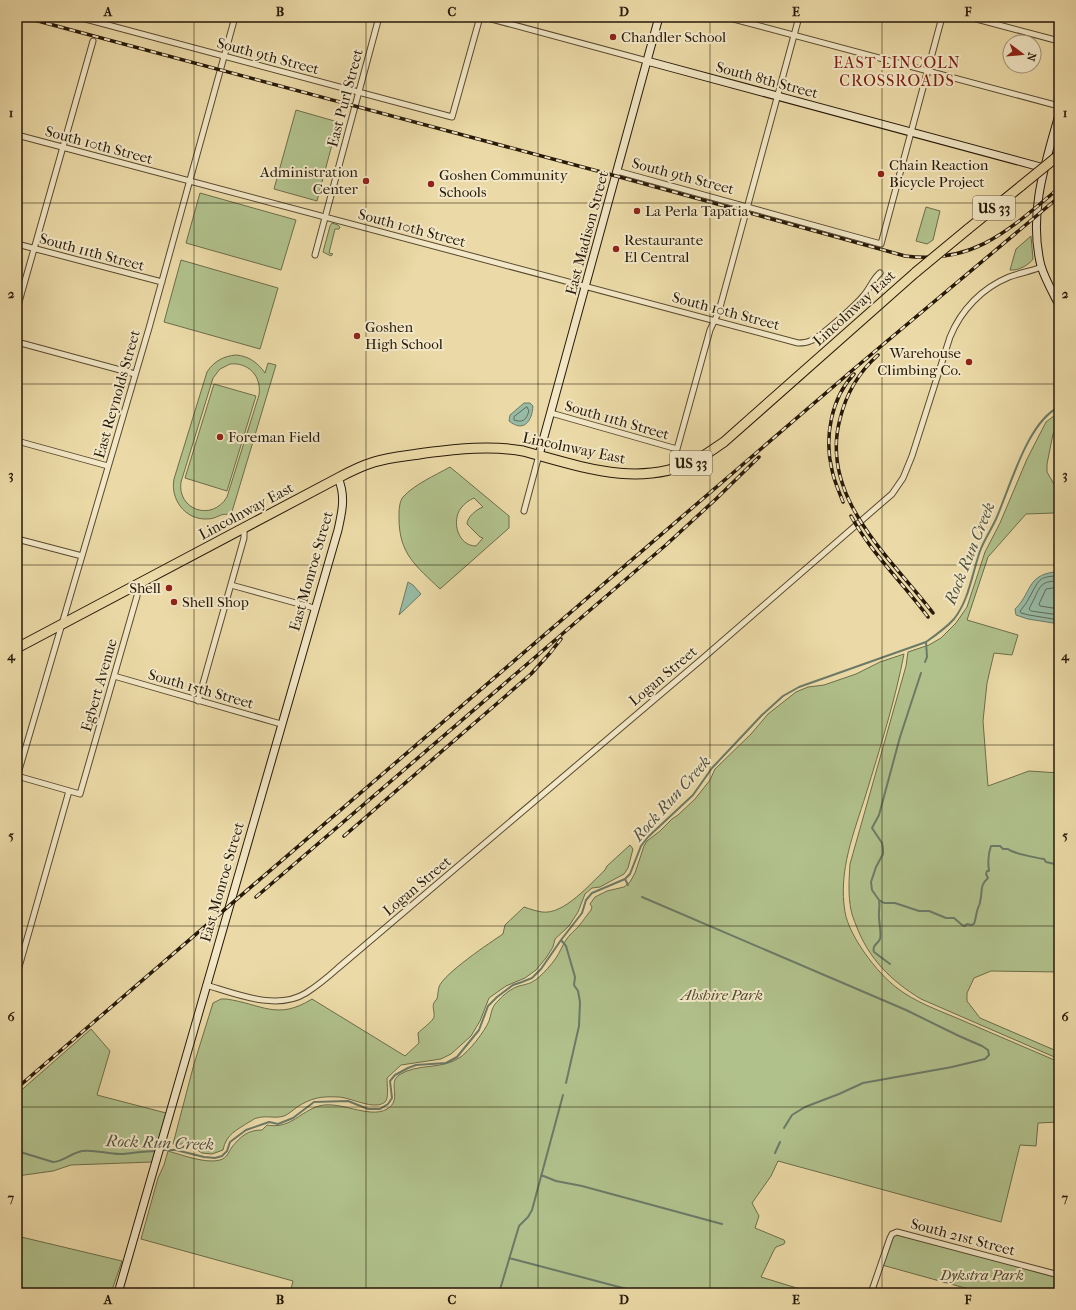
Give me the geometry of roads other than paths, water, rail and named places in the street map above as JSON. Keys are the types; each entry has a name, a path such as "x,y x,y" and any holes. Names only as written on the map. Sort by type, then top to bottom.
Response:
{"highway":[{"name":"Lincolnway East","path":"17,648 338,478 373,462 402,456 438,452 501,448 523,451 604,472 641,475 663,472 695,461 724,442 916,272 1059,155"}],"main road":[{"name":"East Madison Street","path":"539,455 659,17"},
{"name":"South 8th Street","path":"647,61 1044,168"},
{"path":"1059,114 1044,168 1038,200 1037,221 1038,246 1042,267 1059,305"},
{"name":"East Monroe Street","path":"118,1293 164,1137 341,514 343,496 338,478"}],"street":[{"name":"South 9th Street","path":"78,17 99,20 224,56 452,117 480,17"},
{"name":"East Reynolds Street","path":"17,776 162,282 235,17"},
{"name":"East Purl Street","path":"315,255 379,17"},
{"name":"South 8th Street","path":"484,17 647,61"},
{"path":"726,17 1059,106"},
{"path":"714,321 799,17"},
{"path":"912,132 942,17"},
{"path":"969,17 1059,41"},
{"path":"17,309 93,41"},
{"name":"South 9th Street","path":"617,171 881,244 912,132"},
{"name":"South 10th Street","path":"17,135 787,341 802,343 810,342 816,338 864,296 875,277 880,273"},
{"name":"South 11th Street","path":"17,244 162,282"},
{"name":"Logan Street","path":"206,985 269,1001 285,1001 305,994 338,968 706,656 892,494 903,478 912,456 950,337 965,309 988,288 1010,277 1042,267"},
{"name":"South 11th Street","path":"551,413 677,449 710,330 714,321"},
{"path":"17,342 135,374"},
{"path":"17,441 108,466"},
{"path":"524,512 539,455"},
{"path":"198,700 244,538 244,529"},
{"path":"17,539 82,556"},
{"name":"Egbert Avenue","path":"70,791 80,794 137,596 138,583"},
{"path":"231,586 314,608"},
{"path":"17,640 26,644"},
{"name":"South 15th Street","path":"114,676 281,724"},
{"path":"17,776 70,791 17,974"},
{"name":"South 21st Street","path":"871,1293 892,1234 897,1232 1059,1276"}],"water":[{"path":"524,403 530,403 533,406 531,416 526,424 519,426 509,421 510,415"},
{"path":"1054,572 1059,573 1059,624 1028,619 1016,615 1015,609 1034,581 1038,577"},
{"path":"408,582 421,594 399,615"}],"waterway":[{"name":"Rock Run Creek","path":"161,1150 176,1150 204,1157 215,1158 222,1156 227,1151 230,1142 246,1130 269,1122 278,1124 293,1118 314,1102 348,1101 368,1109 380,1109 388,1104 392,1098 390,1081 395,1075 416,1065 446,1063 457,1057 479,1030 488,1006 513,985 532,978 541,969 582,913 586,900 592,893 625,879 630,874 641,846 648,837 693,795 712,768 762,715 783,696 799,687 926,642 954,619 967,595 982,547 996,519 1021,457 1038,426 1048,415 1059,407"},
{"path":"925,662 927,657 926,642"},
{"path":"921,673 900,737 879,815 872,828 882,843 883,849 883,854 876,867 871,882 872,890 879,900 884,903 895,903 919,911 929,911 946,918 954,918 965,926 967,924 971,925 975,922 977,910 980,905 982,886 988,878 986,874 987,871 989,871 988,859 991,846 1000,846 1003,849 1044,859 1046,862 1059,865"},
{"name":"Rock Run Creek","path":"625,879 628,885"},
{"path":"642,897 906,1010 988,1050 989,1055 985,1059 952,1067 863,1083 805,1107 792,1115 784,1128"},
{"path":"879,900 880,939 874,946 874,952 890,964"},
{"path":"561,940 566,946 575,977 574,985 578,991 580,1002 579,1026 566,1083"},
{"path":"499,1293 519,1226 528,1217 532,1210 563,1095"},
{"path":"775,1153 780,1142"},
{"name":"Rock Run Creek","path":"17,1151 53,1162 60,1161 82,1151 118,1154 157,1151"},
{"path":"541,1175 556,1181 582,1186 722,1224"},
{"path":"509,1258 642,1293"}],"railway":[{"path":"23,17 616,176 905,256 929,257 951,255 990,241 1024,217 1059,188"},
{"path":"17,1088 855,368 1059,197"},
{"path":"878,355 859,376 854,384 840,419 836,447 840,474 849,500 862,524 879,548 933,613"},
{"path":"843,502 832,470 829,432 835,406 846,384 854,374"},
{"path":"256,897 667,544 759,457"},
{"path":"851,516 868,543 928,617"},
{"path":"344,836 531,674 561,639"}],"place":[{"name":"Chandler School","path":"613,37"},
{"name":"Chain Reaction Bicycle Project","path":"881,174"},
{"name":"Administration Center","path":"366,181"},
{"name":"Goshen Community Schools","path":"431,184"},
{"name":"La Perla Tapatia","path":"637,211"},
{"name":"Restaurante El Central","path":"616,249"},
{"name":"Goshen High School","path":"357,336"},
{"name":"Warehouse Climbing Co.","path":"969,362"},
{"name":"Foreman Field","path":"220,437"},
{"name":"Shell","path":"169,588"},
{"name":"Shell Shop","path":"174,602"}],"district":[{"name":"EAST LINCOLN CROSSROADS","path":"897,71"}],"park label":[{"name":"Abshire Park","path":"722,995"},
{"name":"Dykstra Park","path":"982,1275"}]}
